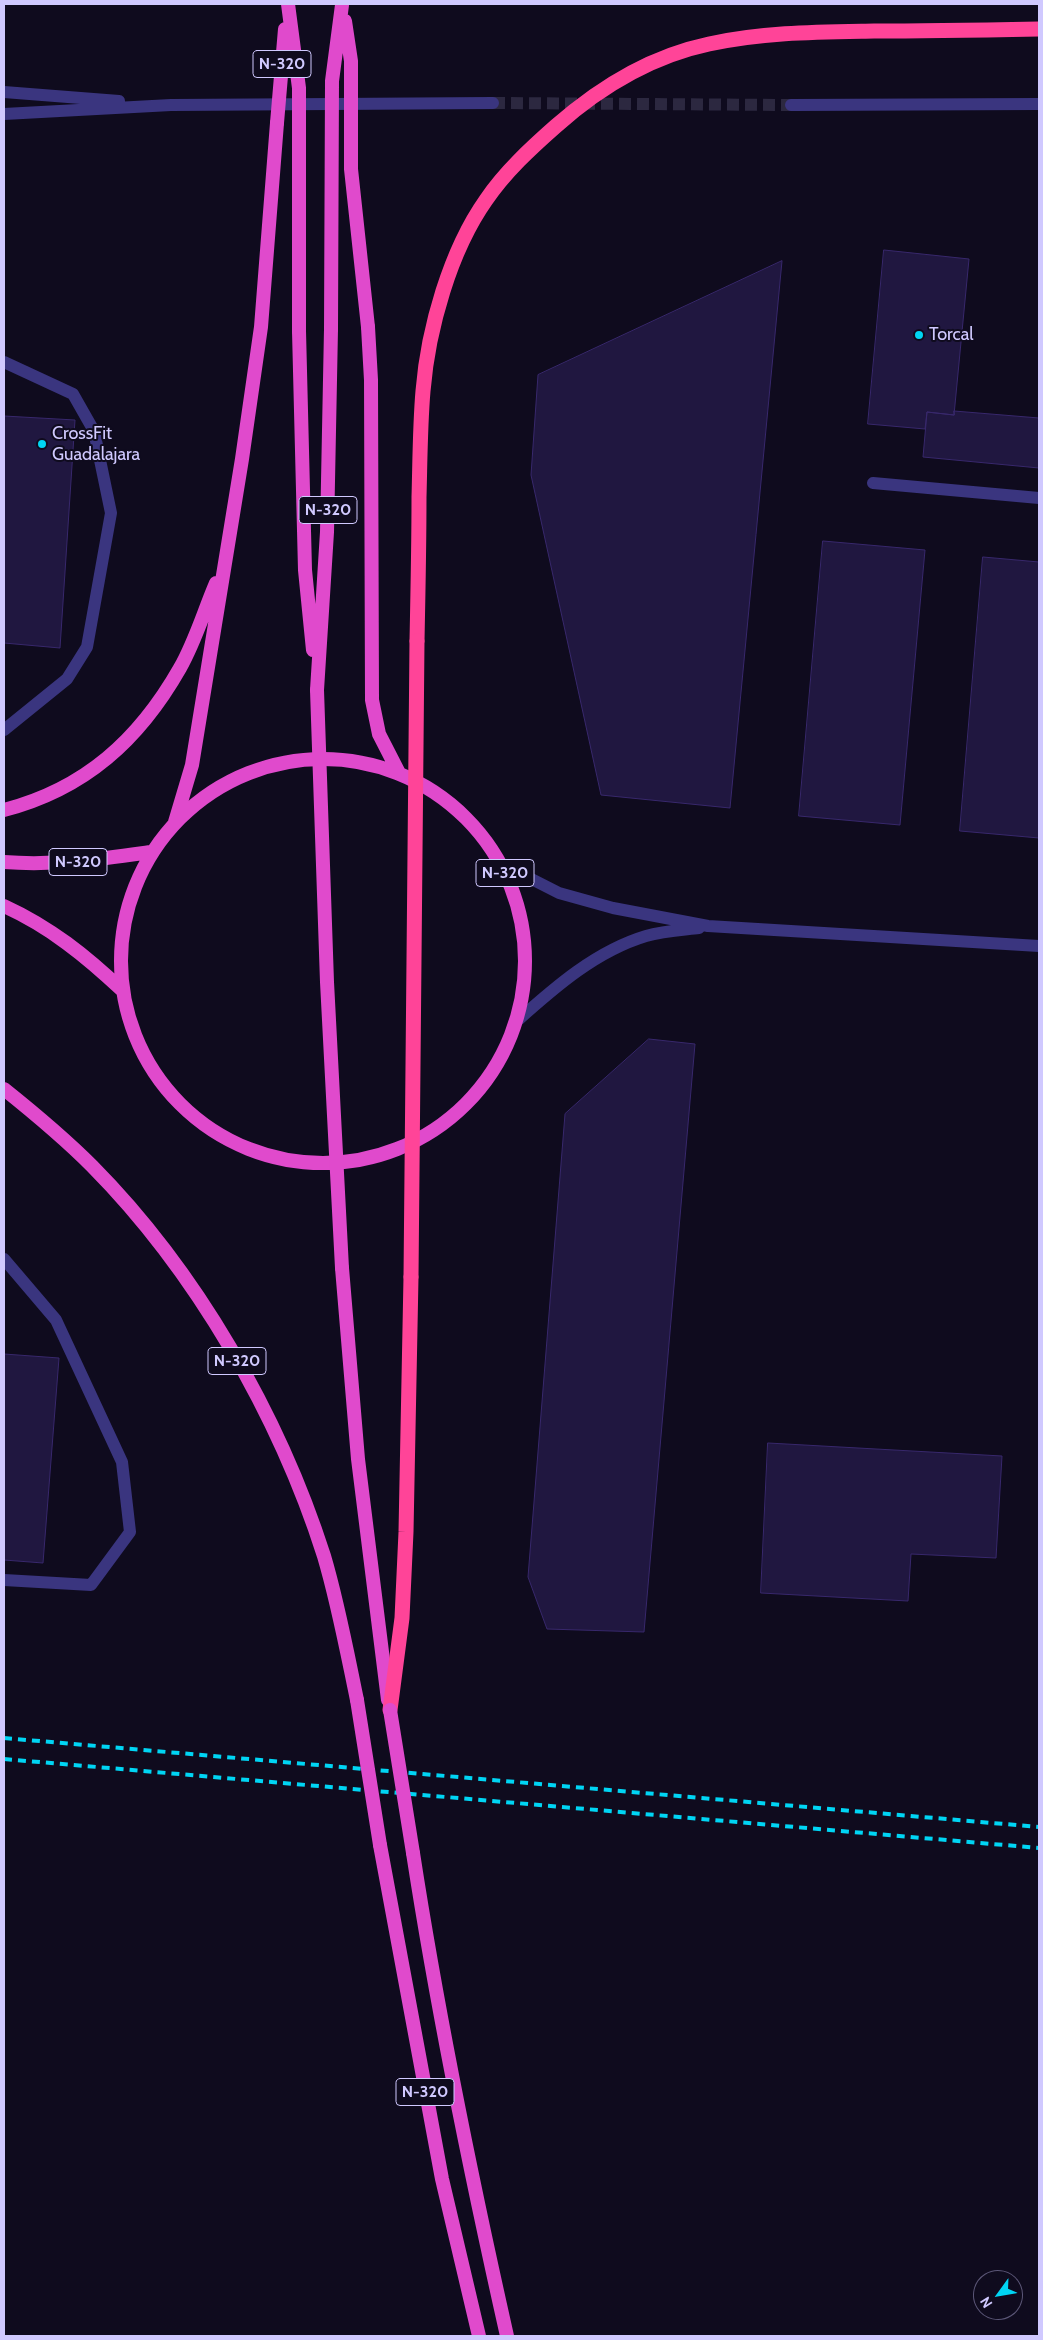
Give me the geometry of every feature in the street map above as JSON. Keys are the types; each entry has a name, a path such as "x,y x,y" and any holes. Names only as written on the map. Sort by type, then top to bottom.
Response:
{"highway":[{"name":"N-320","path":"175,822 192,765 261,327 287,4"},
{"name":"N-320","path":"287,4 299,88 299,331 305,570 317,690 327,982 342,1268 358,1460 390,1710 432,1973 470,2170 507,2336"},
{"name":"N-320","path":"317,690 327,532 331,329 332,81 342,5"},
{"path":"342,5 351,61 351,168 368,327 371,389 372,700 379,734 399,772"},
{"path":"390,1710 402,1618 411,1278 421,424 423,388 434,326 454,262 468,231 486,200 533,147 569,115 629,74 671,55 707,44 792,32 1039,29"},
{"name":"N-320","path":"4,810 47,795 87,775 122,746 154,709 181,666 225,562"},
{"name":"N-320","path":"344,759 399,772 439,795 474,825 500,863 520,914 525,968 517,1021 490,1076 449,1120 397,1150 338,1163 330,1163 278,1158 222,1136 174,1099 141,1048 123,991 121,942 131,895 151,852 175,822 233,778 287,760 344,759"},
{"name":"N-320","path":"4,862 40,865 71,863 151,852"},
{"name":"N-320","path":"4,906 54,932 84,955 123,991"},
{"name":"N-320","path":"4,1089 92,1166 148,1229 200,1300 244,1374 282,1448 324,1556 358,1700 380,1845 440,2170 479,2336"}],"street":[{"path":"4,92 171,105"},
{"path":"4,114 171,105 494,103"},
{"path":"791,105 1039,104"},
{"path":"4,362 73,394 94,431 110,512 87,647 68,679 4,730"},
{"path":"873,483 1039,498"},
{"path":"500,863 559,893 613,908 708,926 1039,946"},
{"path":"517,1021 561,982 602,956 646,936 708,926"},
{"path":"4,1258 56,1320 122,1462 130,1532 91,1585 4,1580"}],"building":[{"name":"Torcal","path":"884,250 969,259 954,415 927,412 925,429 868,424"},
{"path":"782,261 730,808 601,795 531,475 538,375"},
{"path":"954,411 1039,418 1039,468 923,457 927,412 954,415"},
{"path":"4,416 75,420 60,648 4,643"},
{"path":"823,541 925,550 900,825 799,816"},
{"path":"983,557 1039,562 1039,838 960,831"},
{"path":"649,1039 695,1044 644,1632 547,1629 528,1577 565,1114"},
{"path":"4,1354 59,1358 43,1563 4,1560"},
{"path":"768,1443 1002,1456 996,1558 911,1554 908,1601 761,1593"}],"tunnel":[{"path":"493,103 791,105"}],"railway":[{"path":"4,1738 1039,1827"},
{"path":"4,1759 1039,1848"}],"place":[{"name":"Torcal","path":"919,335"},
{"name":"CrossFit Guadalajara","path":"42,444"}]}
